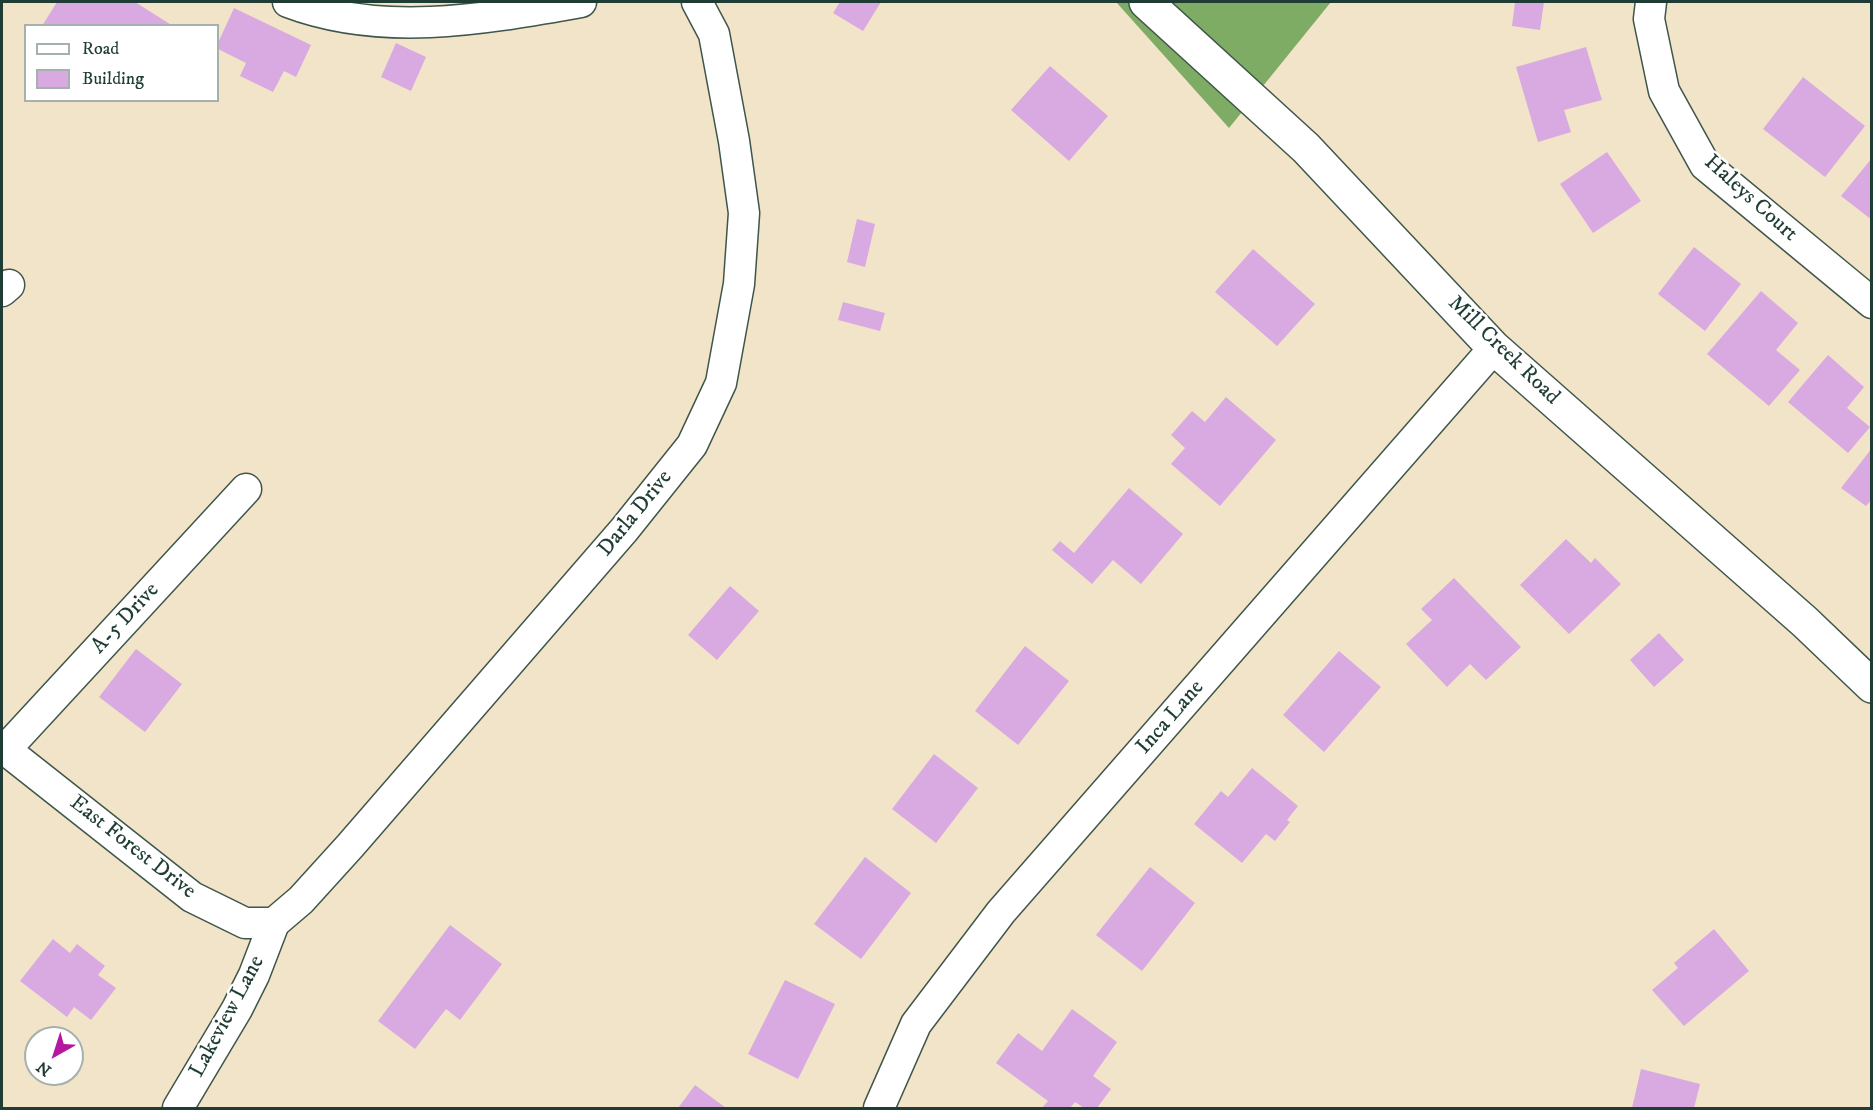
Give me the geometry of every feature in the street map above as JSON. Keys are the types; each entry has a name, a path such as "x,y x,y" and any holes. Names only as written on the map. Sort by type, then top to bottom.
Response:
{"street":[{"path":"288,2 355,20 419,23 491,18 581,2"},
{"name":"Darla Drive","path":"273,923 301,900 351,846 624,530 692,445 721,383 739,284 744,213 734,141 714,34 697,2"},
{"name":"Mill Creek Road","path":"1146,2 1306,148 1494,348 1805,622 1872,686"},
{"name":"Haleys Court","path":"1651,2 1648,19 1664,91 1705,165 1872,303"},
{"name":"Inca Lane","path":"879,1108 916,1024 1001,912 1494,348"},
{"name":"A-5 Drive","path":"3,748 246,489"},
{"name":"East Forest Drive","path":"3,748 192,897 245,923 273,923"},
{"name":"Lakeview Lane","path":"178,1108 237,1010 254,975 273,923"}],"green space":[{"path":"1116,2 1331,2 1229,128"}],"building":[{"path":"57,2 135,2 170,24 43,24"},
{"path":"840,2 881,2 863,31 833,13"},
{"path":"1515,2 1544,2 1540,30 1512,26"},
{"path":"234,8 311,45 296,77 284,71 273,92 240,76 246,63 219,50 219,41"},
{"path":"396,43 426,57 411,91 381,77"},
{"path":"1586,47 1602,100 1564,110 1571,132 1538,142 1516,67"},
{"path":"1050,66 1108,116 1069,161 1011,110"},
{"path":"1803,77 1865,126 1825,177 1763,129"},
{"path":"1607,152 1641,201 1593,233 1560,184"},
{"path":"1872,158 1872,220 1841,196"},
{"path":"857,219 875,224 865,267 847,262"},
{"path":"1694,247 1741,284 1705,331 1658,294"},
{"path":"1253,249 1315,304 1277,346 1215,292"},
{"path":"1761,291 1798,323 1776,350 1800,370 1769,406 1707,354"},
{"path":"843,302 885,313 880,331 838,320"},
{"path":"1828,355 1864,387 1847,408 1870,427 1848,453 1788,402"},
{"path":"1226,397 1276,440 1220,506 1171,464 1185,448 1171,435 1192,411 1205,422"},
{"path":"1872,448 1872,499 1866,506 1841,488"},
{"path":"1129,488 1183,534 1141,584 1113,560 1092,584 1052,550 1060,541 1074,553"},
{"path":"1566,539 1591,563 1595,558 1621,584 1569,634 1520,585"},
{"path":"1454,578 1521,647 1486,680 1470,664 1447,687 1406,644 1432,620 1421,609"},
{"path":"730,586 759,611 717,660 688,635"},
{"path":"1659,633 1684,660 1654,687 1630,660"},
{"path":"1025,646 1069,681 1018,745 975,711"},
{"path":"136,649 182,684 145,732 99,697"},
{"path":"1339,651 1381,687 1324,752 1283,715"},
{"path":"934,754 978,788 936,843 892,809"},
{"path":"1252,768 1298,806 1287,820 1290,822 1275,841 1266,834 1242,863 1194,824 1221,791 1228,797"},
{"path":"865,857 911,893 861,959 814,924"},
{"path":"1150,867 1195,903 1142,971 1096,935"},
{"path":"450,925 502,964 460,1020 446,1009 415,1049 378,1021"},
{"path":"1714,929 1749,971 1684,1026 1652,990 1678,968 1674,963"},
{"path":"53,939 70,953 77,944 105,966 98,975 116,988 91,1020 74,1007 67,1017 20,981"},
{"path":"785,980 835,1004 798,1079 748,1054"},
{"path":"1072,1009 1117,1042 1093,1076 1111,1089 1097,1108 1084,1108 1075,1102 1070,1108 1042,1108 1048,1101 996,1063 1018,1033 1042,1051"},
{"path":"1641,1069 1700,1084 1694,1108 1632,1108"},
{"path":"695,1085 726,1108 678,1108"}]}
